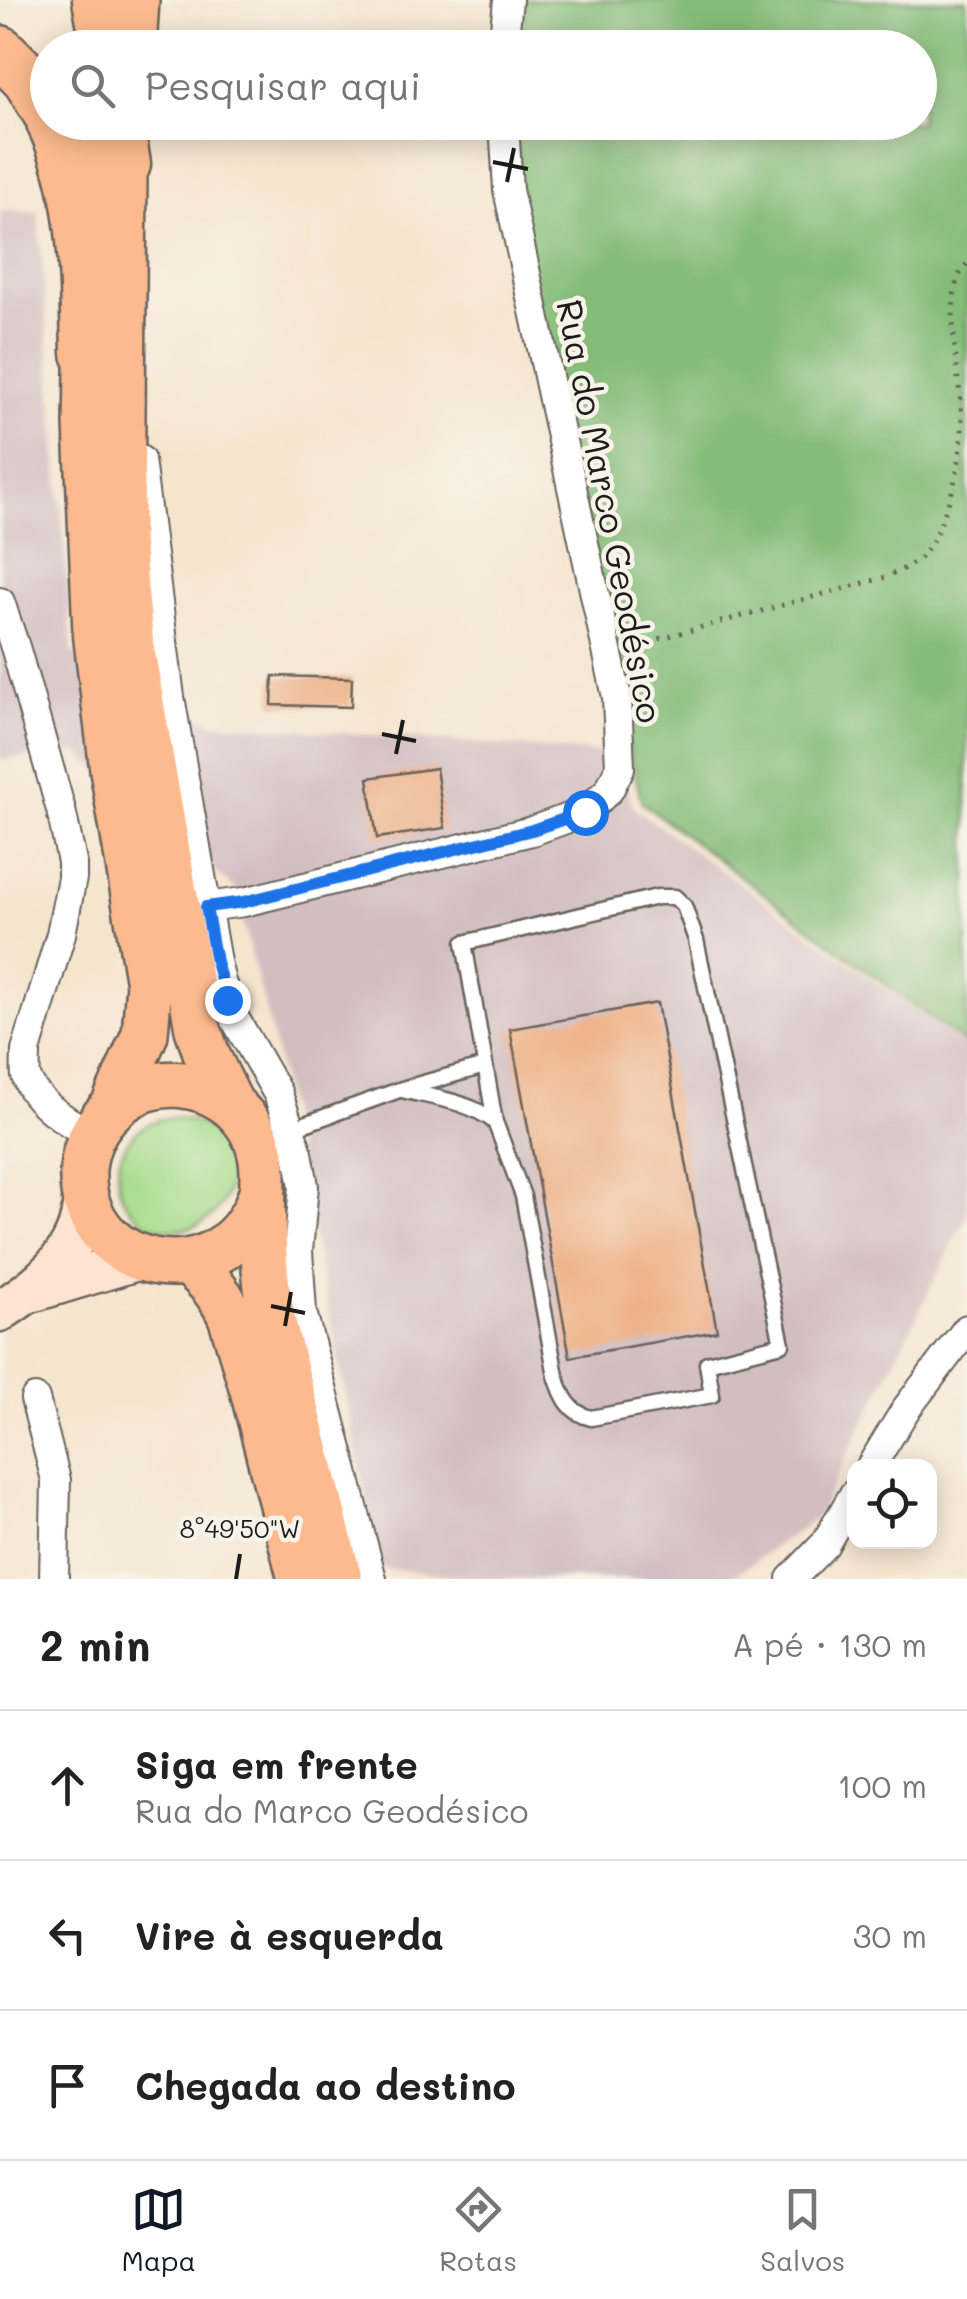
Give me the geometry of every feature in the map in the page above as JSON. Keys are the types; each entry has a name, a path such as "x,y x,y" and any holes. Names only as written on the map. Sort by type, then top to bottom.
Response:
{"highway":[{"path":"98,0 103,30"},
{"path":"0,51 30,82"},
{"path":"59,140 76,195 85,286 105,364"}],"main road":[{"path":"74,0 79,30"},
{"path":"134,30 136,0"},
{"path":"93,140 105,364 130,646 198,1029 230,1103 250,1126 274,1134 263,1163 262,1188 270,1306 339,1579"},
{"path":"15,1302 67,1253 81,1219 84,1163 146,1034 149,984 108,740 96,632 87,440 105,364 123,140"},
{"path":"103,1120 145,1088 162,1084 198,1088 230,1103"},
{"path":"85,1193 105,1233 129,1252 166,1264 205,1258 232,1243 252,1218 262,1188"},
{"path":"15,1302 143,1258"},
{"path":"189,1262 228,1308 301,1579"}],"street":[{"path":"505,30 508,0"},
{"name":"Rua do Marco Geodésico","path":"206,907 244,902 532,830 585,812 609,790 620,768 616,697 508,190 505,140"},
{"path":"105,364 140,458 170,697 216,962 235,1019 271,1078 274,1134 298,1153 304,1186 298,1251 302,1312 372,1579"},
{"path":"0,602 61,810 72,862 68,903 26,1051 26,1074 58,1116 103,1120"},
{"path":"875,1459 906,1409 967,1329"},
{"path":"35,1399 56,1480 54,1579"},
{"path":"791,1579 825,1544 847,1506"}],"lane":[{"path":"657,897 675,897 684,906 696,940 782,1344 706,1363 712,1395 602,1417 582,1416 573,1410 556,1376 523,1196 495,1122 464,943 657,897"},
{"path":"274,1134 402,1089 485,1066"},
{"path":"402,1089 460,1103 495,1122"}],"path":[{"path":"607,653 886,578 912,566 930,548 955,486 962,423 952,304 959,272 967,264"}],"shaded area":[{"path":"0,211 38,212 72,653 214,723 615,754 634,808 967,1047 967,1215 817,1517 729,1579 491,1579 381,1568 273,1039 234,888 78,752 0,760"}],"green space":[{"path":"499,0 967,0 967,1045 642,803 553,443 512,140 937,140 937,30 502,30"},
{"path":"174,1118 195,1123 213,1135 225,1153 230,1174 225,1195 213,1213 195,1225 174,1230 153,1225 135,1213 123,1195 118,1174 123,1153 135,1135 153,1123"}],"building":[{"path":"273,676 352,678 351,707 272,705"},
{"path":"436,768 445,828 377,838 368,778"},
{"path":"657,1003 717,1331 570,1357 510,1029"}],"route":[{"path":"227,1000 206,907 244,902 532,830 585,812"}]}
